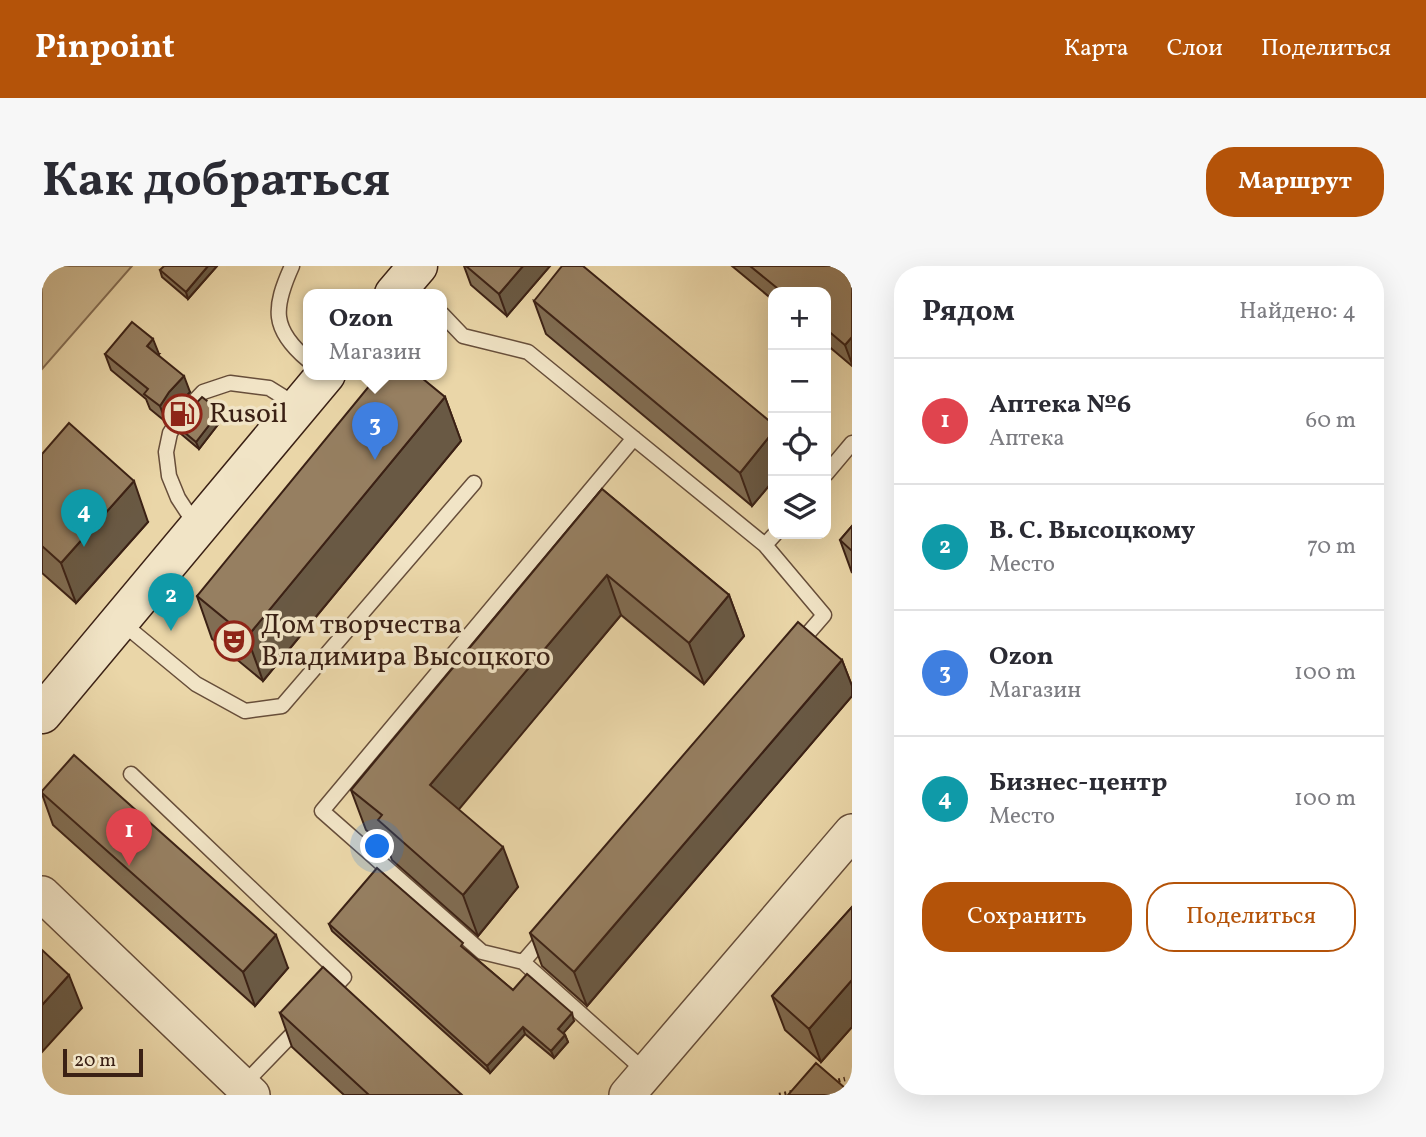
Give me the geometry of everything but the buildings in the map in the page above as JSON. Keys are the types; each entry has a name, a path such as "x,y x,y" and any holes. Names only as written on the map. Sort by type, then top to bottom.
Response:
{"main road":[{"path":"42,714 321,380"}],"street":[{"path":"637,1083 852,832"},
{"path":"42,894 247,1091"}],"lane":[{"path":"292,266 280,293 279,319 286,339 303,355"},
{"path":"447,319 463,336 528,352 634,438 768,538"},
{"path":"198,527 178,498 169,476 166,452 170,433 182,414 203,392 230,383 269,388 299,407"},
{"path":"634,438 321,811 482,952 523,962 637,1083"},
{"path":"831,468 852,443"},
{"path":"120,621 196,684 245,710 282,706 474,483"},
{"path":"770,539 824,615 788,657"},
{"path":"131,774 344,977 247,1091"},
{"path":"523,962 560,920"}],"path":[{"path":"832,1082 845,1079"},
{"path":"779,1095 806,1089"}],"shaded area":[{"path":"42,266 132,266 42,369"}],"place":[{"name":"Rusoil","path":"182,414"},
{"name":"Ozon","path":"375,460"},
{"name":"Бизнес-центр","path":"84,547"},
{"name":"В. С. Высоцкому","path":"171,631"},
{"name":"Дом творчества Владимира Высоцкого","path":"234,641"},
{"name":"Аптека №6","path":"129,866"}]}
